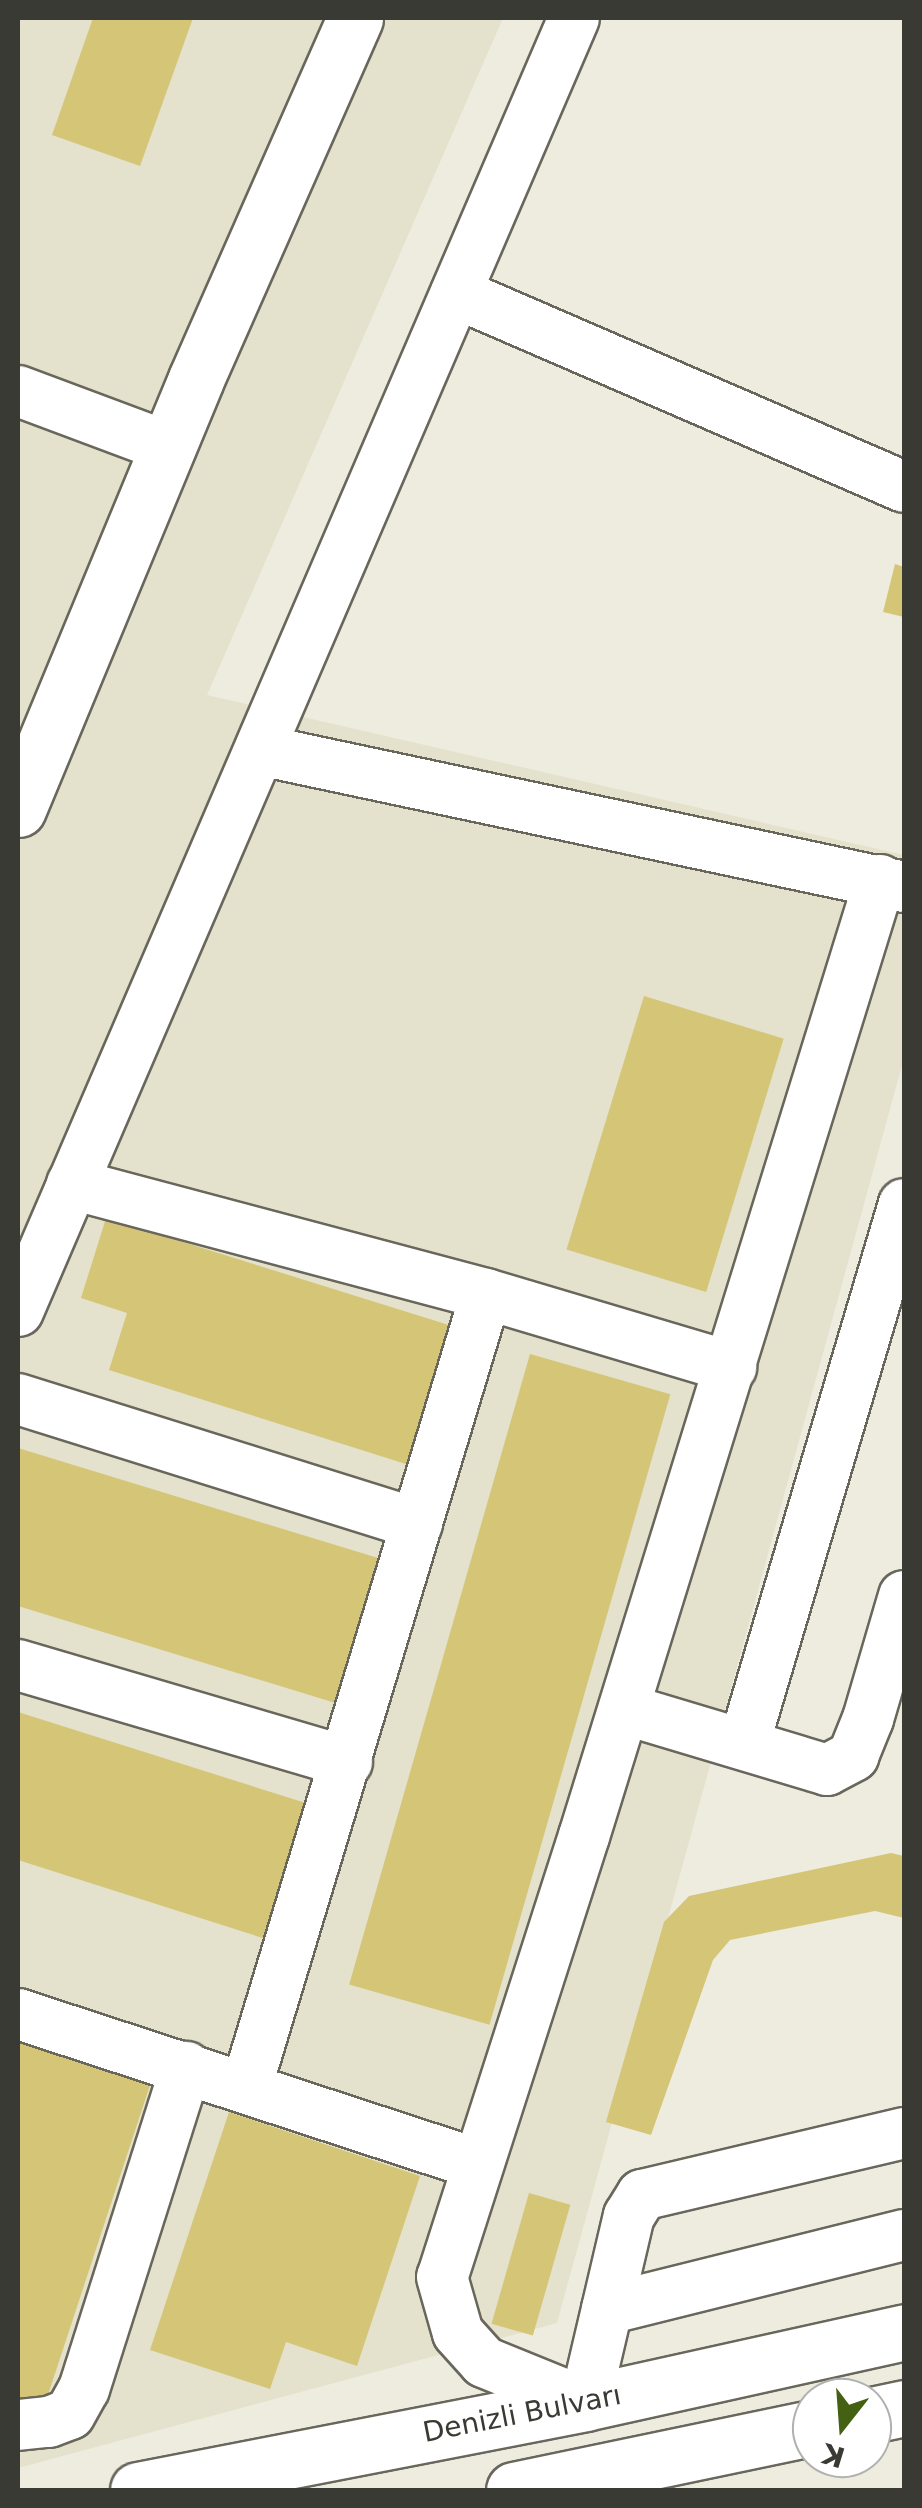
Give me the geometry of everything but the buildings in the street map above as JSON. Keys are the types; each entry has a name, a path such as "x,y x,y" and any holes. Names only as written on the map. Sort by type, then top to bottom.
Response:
{"main road":[{"path":"18,809 168,447 355,18"},
{"name":"Denizli Bulvarı","path":"138,2490 585,2402 904,2332"},
{"path":"514,2490 792,2432"}],"street":[{"path":"18,1310 574,18"},
{"path":"456,293 904,487"},
{"path":"18,391 168,447"},
{"path":"260,750 892,884 731,1367 442,2276 458,2334 484,2362 585,2402 629,2216 642,2195 904,2133"},
{"path":"72,1184 486,1294 731,1367"},
{"path":"744,1744 904,1204"},
{"path":"247,2086 486,1294"},
{"path":"18,1399 417,1524"},
{"path":"624,1709 827,1770 853,1756 868,1719 904,1596"},
{"path":"18,1664 347,1762"},
{"path":"18,2014 476,2164"},
{"path":"18,2425 49,2422 70,2414 84,2389 186,2067"},
{"path":"607,2309 904,2235"}],"shaded area":[{"path":"18,18 503,18 207,695 904,855 904,1058 557,2323 18,2468"}]}
